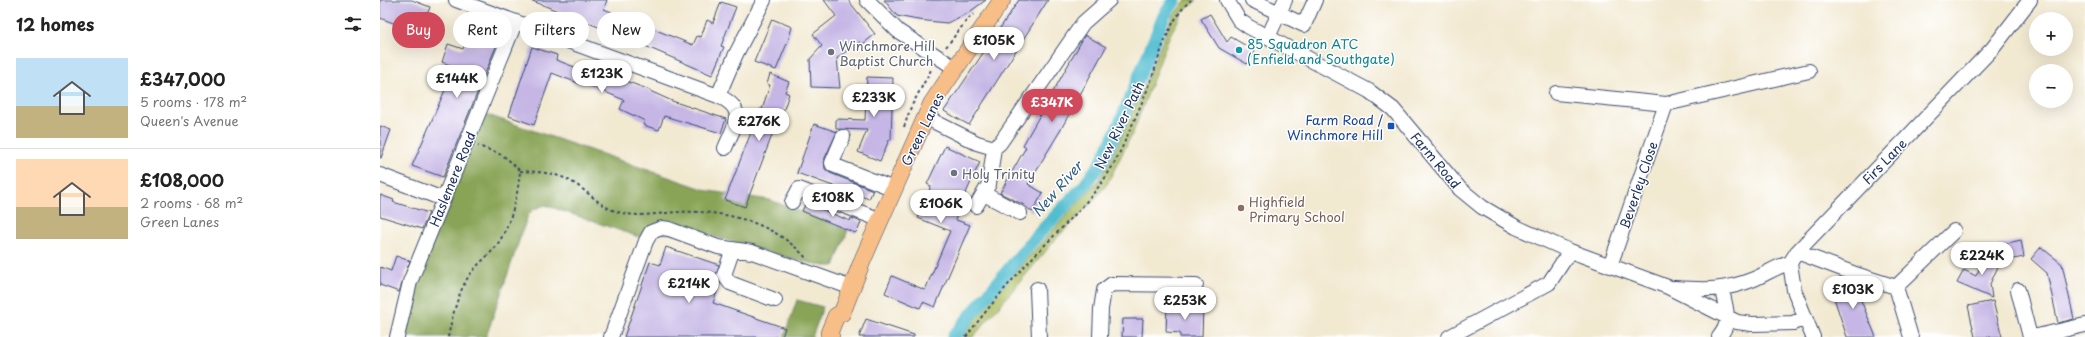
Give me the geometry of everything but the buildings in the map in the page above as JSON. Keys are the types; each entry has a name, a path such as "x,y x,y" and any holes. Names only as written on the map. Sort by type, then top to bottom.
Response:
{"main road":[{"name":"Green Lanes","path":"831,337 829,333 835,318 842,313 932,103 1002,0"},
{"name":"Green Lanes","path":"837,337 839,336 845,319 842,313"}],"street":[{"path":"456,0 515,23 718,96 728,101 735,108 738,119 726,148"},
{"path":"718,96 736,54 764,0"},
{"path":"867,0 898,30 955,68"},
{"path":"976,206 989,184 994,148 1000,143 1083,23 1109,0"},
{"name":"Farm Road","path":"1227,0 1239,20 1369,92 1393,109 1440,167 1460,189 1482,207 1516,227 1570,251 1668,287 1737,322 1752,324 1793,323 1805,318"},
{"path":"1252,0 1278,14 1304,25 1315,0"},
{"path":"1268,37 1285,0"},
{"name":"Firs Lane","path":"1794,257 1993,48 2030,0"},
{"name":"Haslemere Road","path":"397,337 410,282 515,23"},
{"path":"1556,93 1666,104 1809,71"},
{"name":"Beverley Close","path":"1610,266 1666,104"},
{"path":"925,117 977,143 994,148"},
{"path":"843,137 832,163 894,189"},
{"path":"380,175 443,199"},
{"path":"792,202 799,189 881,220"},
{"path":"984,194 1020,213"},
{"path":"611,337 651,232 662,228 669,229 718,247 752,252 852,288"},
{"path":"1896,287 1954,231"},
{"path":"733,249 724,275 730,283 774,300"},
{"path":"1449,337 1549,283 1570,251"},
{"path":"1813,337 1794,290 1794,257 1896,287"},
{"name":"Farm Road","path":"1668,287 1708,290 1722,289 1743,283 1794,257"},
{"path":"1100,337 1101,309 1104,290 1112,284 1196,285"},
{"path":"1896,287 1911,337"},
{"path":"1038,289 1039,337"},
{"path":"1719,337 1726,330 1728,318 1722,289"},
{"path":"2018,290 2032,337 2085,325"}],"path":[{"name":"New River Path","path":"966,337 986,309 1095,192 1117,157 1148,87 1168,34 1180,11 1191,0"},
{"path":"944,50 967,20 978,11"},
{"path":"466,142 500,152 520,171 557,174 575,183 604,205 619,212 641,215 680,212 728,214 746,220 778,235 797,248 808,259"},
{"path":"448,337 457,301 467,279 494,249 502,236 519,184 520,171"}],"green space":[{"path":"1186,0 1197,0 1182,13 1169,37 1134,130 1107,184 1056,239 973,337 962,337 996,292 1098,181 1112,158 1173,16"},
{"path":"479,112 709,191 770,200 848,230 834,266 825,266 788,258 716,237 651,232 639,237 545,205 534,209 528,215 486,337 402,337 431,232"},
{"path":"797,300 823,307 812,337 784,337"}],"waterway":[{"name":"New River","path":"953,337 1032,241 1085,185 1102,161 1120,123 1164,16 1175,0"}],"place":[{"name":"85 Squadron ATC (Enfield and Southgate)","path":"1239,50"},
{"name":"Winchmore Hill Baptist Church","path":"831,52"},
{"name":"Farm Road / Winchmore Hill","path":"1391,126"},
{"name":"Holy Trinity","path":"954,173"},
{"name":"Highfield Primary School","path":"1241,208"}]}
